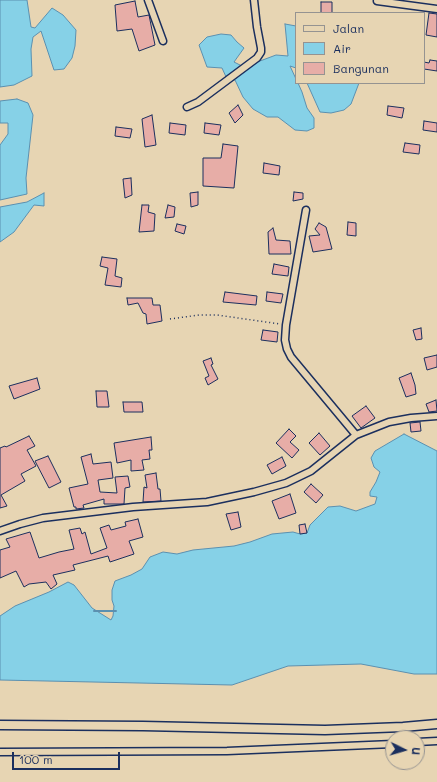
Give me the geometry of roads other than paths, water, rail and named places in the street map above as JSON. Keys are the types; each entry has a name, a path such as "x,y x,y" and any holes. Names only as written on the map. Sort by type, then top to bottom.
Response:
{"street":[{"path":"148,0 163,41"},
{"path":"187,107 198,102 227,81 257,58 261,52 254,0"},
{"path":"377,1 437,9"},
{"path":"306,210 286,325 285,340 291,357 356,435"},
{"path":"0,531 43,518 133,507 207,502 254,492 286,483 311,471 356,435 389,422 411,418 437,416"},
{"path":"0,725 325,730 437,724"},
{"path":"425,742 437,741"},
{"path":"0,752 227,751 385,744"}],"water":[{"path":"0,0 27,0 31,27 35,28 52,8 63,15 76,30 75,46 72,58 64,69 54,70 41,31 33,37 31,49 32,76 14,85 0,87"},
{"path":"285,24 295,26 295,68 290,66 295,77 295,84 298,84 307,108 314,118 314,128 307,131 295,130 278,117 267,117 253,109 243,97 235,80 227,79 222,68 207,67 199,45 207,37 221,34 231,35 244,48 234,62 244,67 276,55 288,56"},
{"path":"307,84 359,84 351,104 344,110 331,113 320,112"},
{"path":"17,99 28,103 33,115 26,178 27,194 0,200 0,145 8,134 8,123 0,123 0,101"},
{"path":"44,193 44,206 34,205 14,232 0,242 0,207 27,202"},
{"path":"404,434 437,451 437,674 414,674 361,664 288,666 232,685 0,680 0,616 15,606 49,592 68,582 74,585 92,608 111,620 114,606 112,600 112,590 115,581 142,569 150,557 163,552 177,554 193,550 234,546 272,534 293,532 300,534 307,533 310,525 328,507 340,506 356,511 375,504 377,497 370,496 370,492 380,472 374,467 371,458 375,451"}],"waterway":[{"path":"94,611 116,611"}]}
